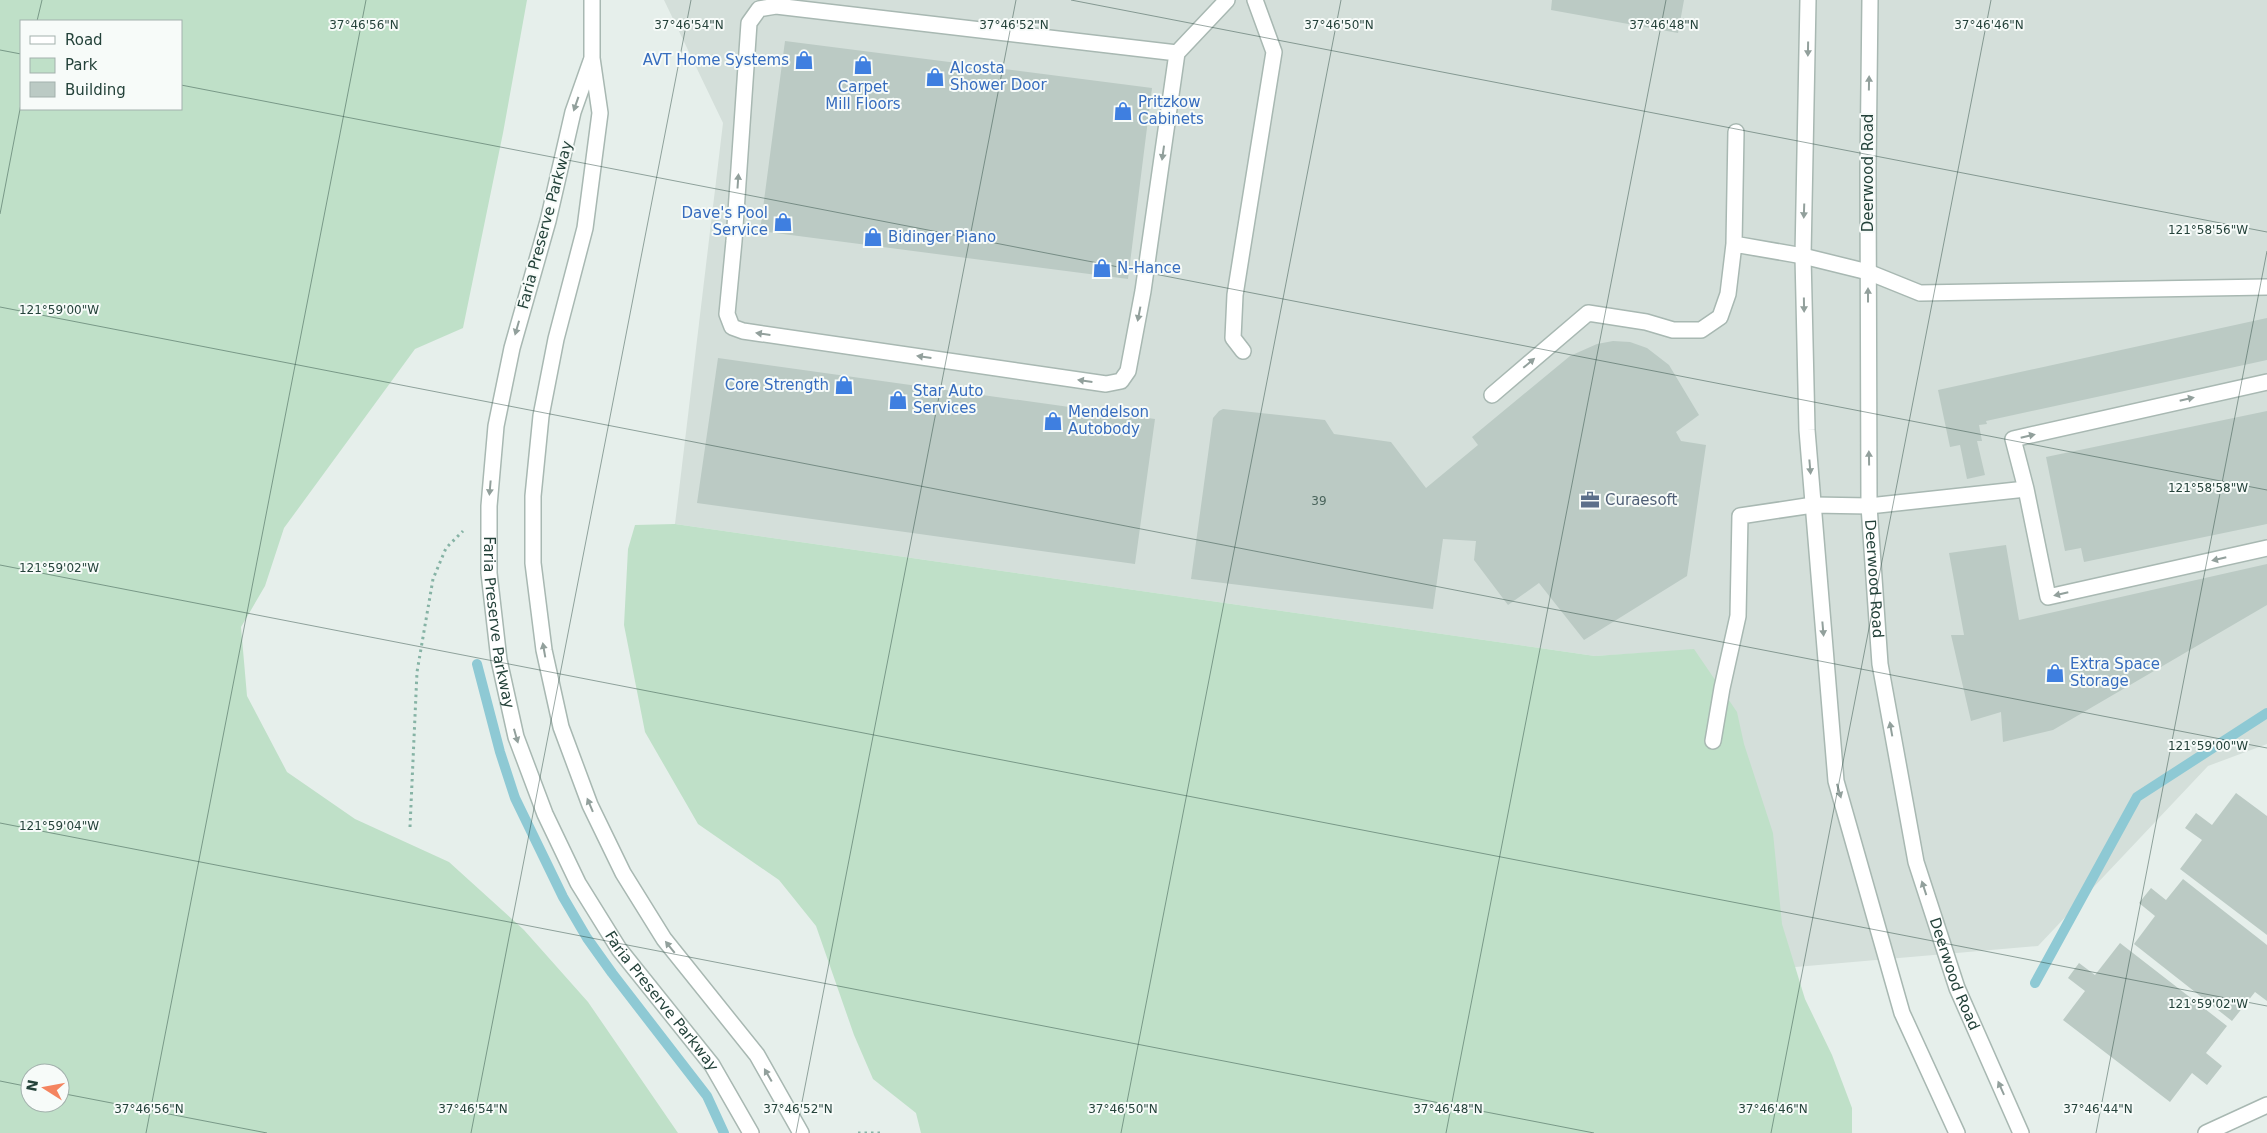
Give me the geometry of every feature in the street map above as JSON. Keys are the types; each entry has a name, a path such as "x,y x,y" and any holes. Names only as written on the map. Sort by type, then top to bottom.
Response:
{"street":[{"name":"Faria Preserve Parkway","path":"592,0 592,58 600,112 585,228 556,339 541,416 533,496 533,563 544,650 561,727 590,805 622,874 664,939 757,1056 801,1133"},
{"path":"1177,53 776,6 759,9 749,23 727,314 732,327 753,332 1106,384 1121,381 1128,371 1143,291 1177,53 1227,0"},
{"path":"1243,351 1233,338 1236,295 1274,52 1255,0"},
{"path":"1808,0 1803,256 1807,430 1836,781 1902,1013 1957,1133"},
{"name":"Deerwood Road","path":"1870,0 1869,506 1880,664 1916,862 1957,988 2020,1133"},
{"name":"Faria Preserve Parkway","path":"592,58 573,112 548,221 512,348 496,426 489,506 489,573 499,660 516,737 545,814 578,883 619,949 712,1065 751,1133"},
{"path":"1492,395 1588,313 1646,322 1673,330 1701,330 1720,317 1728,294 1734,244 1736,132"},
{"path":"1734,244 1803,256 1868,272 1920,293 2267,287"},
{"path":"2267,382 2013,439 2026,488 2048,597 2267,548"},
{"path":"1712,741 1738,616 1740,516 1813,505 1869,506 2026,488"},
{"path":"2206,1133 2267,1105"}],"path":[{"path":"410,827 417,672 433,579 446,548 489,506"},
{"path":"858,1133 883,1133"}],"shaded area":[{"path":"664,0 2267,0 2267,744 2208,766 2038,946 1784,968 1693,650 1595,656 675,524 723,123"}],"green space":[{"path":"0,0 527,0 503,133 463,328 415,349 284,528 265,586 241,627 247,696 287,772 355,819 449,862 524,930 588,1002 678,1133 0,1133"},
{"path":"675,524 1595,656 1694,649 1737,712 1744,744 1773,833 1782,924 1805,999 1832,1055 1852,1108 1852,1133 921,1133 916,1113 873,1079 854,1035 816,926 779,880 698,824 645,732 624,625 628,549 635,525"}],"building":[{"path":"1552,0 1684,0 1678,33 1551,10"},
{"path":"785,41 1152,88 1128,279 760,231"},
{"path":"2267,318 2267,360 1986,421 1987,424 1979,425 1982,441 1977,441 1985,475 1967,479 1960,445 1950,447 1938,390"},
{"path":"1613,341 1630,342 1647,348 1669,365 1699,415 1676,432 1681,441 1706,445 1687,576 1584,640 1539,583 1508,605 1474,560 1476,541 1443,539 1433,609 1191,579 1213,418 1219,411 1223,409 1325,420 1334,434 1391,442 1426,488 1478,445 1472,437 1570,356 1597,344"},
{"path":"718,358 1155,419 1135,564 697,503"},
{"path":"2267,411 2267,524 2084,562 2081,548 2065,551 2046,457"},
{"name":"Extra Space Storage","path":"2006,545 2019,620 2267,564 2267,605 2053,730 2003,742 2001,712 1971,721 1951,635 1964,635 1949,553"},
{"path":"2236,793 2267,816 2267,935 2180,869 2202,840 2185,828 2196,813 2212,825"},
{"path":"2183,879 2267,945 2267,1001 2255,992 2232,1021 2134,944 2155,916 2139,903 2151,888 2166,900"},
{"path":"2120,943 2227,1026 2206,1053 2222,1066 2207,1085 2192,1073 2170,1102 2063,1020 2085,991 2068,978 2079,963 2095,975"}],"waterway":[{"path":"477,664 500,752 515,798 563,897 587,938 612,973 707,1096 724,1133"},
{"path":"2035,983 2137,797 2267,713"}],"place":[{"name":"AVT Home Systems","path":"804,60"},
{"name":"Carpet Mill Floors","path":"863,65"},
{"name":"Alcosta Shower Door","path":"935,77"},
{"name":"Pritzkow Cabinets","path":"1123,111"},
{"name":"Dave's Pool Service","path":"783,222"},
{"name":"Bidinger Piano","path":"873,237"},
{"name":"N-Hance","path":"1102,268"},
{"name":"Core Strength","path":"844,385"},
{"name":"Star Auto Services","path":"898,400"},
{"name":"Mendelson Autobody","path":"1053,421"},
{"name":"Curaesoft","path":"1590,500"},
{"name":"Extra Space Storage","path":"2055,673"}]}
